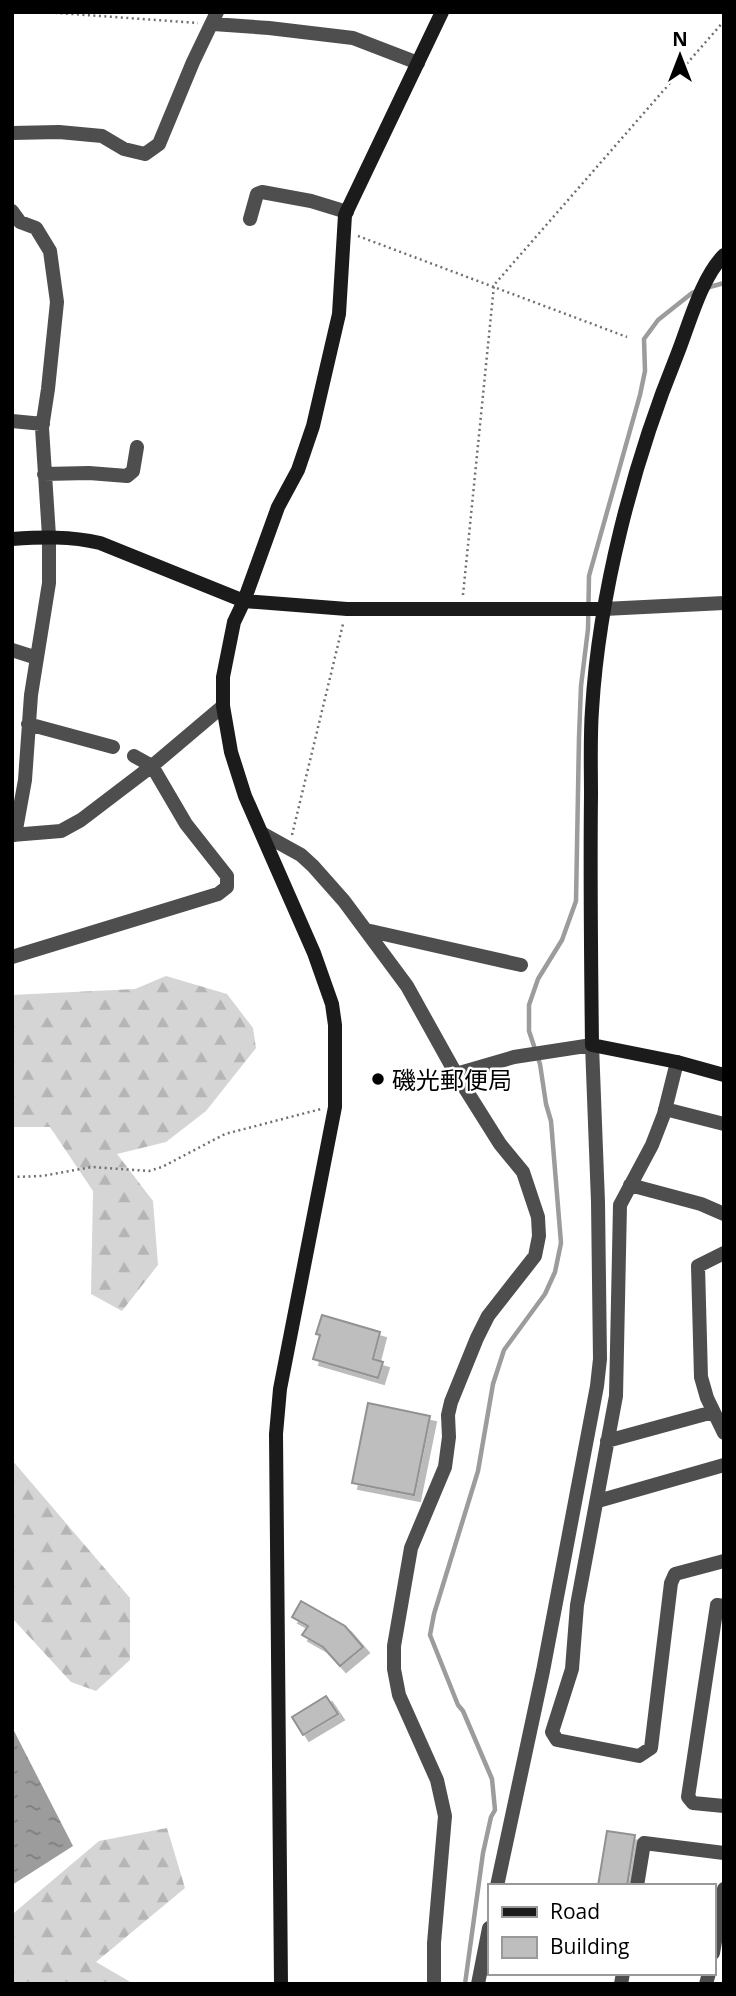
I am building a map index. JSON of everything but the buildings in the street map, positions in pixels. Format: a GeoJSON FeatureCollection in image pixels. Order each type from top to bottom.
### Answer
{"type":"FeatureCollection","features":[{"type":"Feature","properties":{"kind":"street"},"geometry":{"type":"LineString","coordinates":[[281,1984],[276,1434],[280,1389],[335,1107],[337,1048],[332,1004],[314,953],[245,796],[231,752],[223,706],[223,677],[234,622],[278,507],[298,470],[313,426],[339,314],[343,230],[347,212],[442,12]]}},
{"type":"Feature","properties":{"kind":"street"},"geometry":{"type":"LineString","coordinates":[[12,133],[59,132],[102,136],[124,149],[145,154],[159,144],[193,62],[215,18],[269,28],[353,38],[418,63]]}},
{"type":"Feature","properties":{"kind":"street"},"geometry":{"type":"LineString","coordinates":[[250,219],[257,194],[262,192],[311,201],[347,212]]}},
{"type":"Feature","properties":{"kind":"street"},"geometry":{"type":"LineString","coordinates":[[12,211],[20,222],[36,228],[50,251],[57,302],[43,424],[49,583],[28,723],[25,780],[14,835],[61,831],[81,820],[152,766],[223,706]]}},
{"type":"Feature","properties":{"kind":"street"},"geometry":{"type":"LineString","coordinates":[[498,1884],[543,1671],[600,1359],[592,1045],[592,709],[595,609],[619,541],[652,424],[696,306],[710,274],[724,255]]}},
{"type":"Feature","properties":{"kind":"street"},"geometry":{"type":"LineString","coordinates":[[12,421],[43,424]]}},
{"type":"Feature","properties":{"kind":"street"},"geometry":{"type":"LineString","coordinates":[[44,474],[127,476],[133,471],[136,447]]}},
{"type":"Feature","properties":{"kind":"street"},"geometry":{"type":"LineString","coordinates":[[12,539],[49,536],[100,543],[244,601],[347,609],[462,610],[595,609],[724,603]]}},
{"type":"Feature","properties":{"kind":"street"},"geometry":{"type":"LineString","coordinates":[[12,650],[37,659]]}},
{"type":"Feature","properties":{"kind":"street"},"geometry":{"type":"LineString","coordinates":[[28,723],[113,747]]}},
{"type":"Feature","properties":{"kind":"street"},"geometry":{"type":"LineString","coordinates":[[12,957],[218,894],[227,887],[226,876],[186,824],[152,766],[134,756]]}},
{"type":"Feature","properties":{"kind":"street"},"geometry":{"type":"LineString","coordinates":[[262,834],[301,855],[313,866],[344,901],[407,986],[456,1074],[500,1144],[523,1172],[538,1217],[539,1236],[535,1256],[488,1316],[451,1402],[445,1467],[411,1548],[394,1646],[394,1669],[399,1695],[437,1780],[445,1816],[434,1943],[434,1984]]}},
{"type":"Feature","properties":{"kind":"street"},"geometry":{"type":"LineString","coordinates":[[366,930],[521,965]]}},
{"type":"Feature","properties":{"kind":"street"},"geometry":{"type":"LineString","coordinates":[[456,1074],[522,1055],[592,1045],[724,1074]]}},
{"type":"Feature","properties":{"kind":"street"},"geometry":{"type":"LineString","coordinates":[[677,1062],[652,1145],[620,1205],[617,1396],[577,1605],[572,1669],[552,1732],[557,1740],[639,1756],[651,1748],[671,1583],[675,1574],[724,1561]]}},
{"type":"Feature","properties":{"kind":"street"},"geometry":{"type":"LineString","coordinates":[[665,1109],[724,1124]]}},
{"type":"Feature","properties":{"kind":"street"},"geometry":{"type":"LineString","coordinates":[[630,1185],[701,1204],[724,1214]]}},
{"type":"Feature","properties":{"kind":"street"},"geometry":{"type":"LineString","coordinates":[[724,1253],[698,1266],[699,1363],[704,1388],[724,1433]]}},
{"type":"Feature","properties":{"kind":"street"},"geometry":{"type":"LineString","coordinates":[[607,1441],[713,1412]]}},
{"type":"Feature","properties":{"kind":"street"},"geometry":{"type":"LineString","coordinates":[[598,1501],[724,1465]]}},
{"type":"Feature","properties":{"kind":"street"},"geometry":{"type":"LineString","coordinates":[[724,1606],[718,1605],[688,1797],[693,1803],[724,1806]]}},
{"type":"Feature","properties":{"kind":"street"},"geometry":{"type":"LineString","coordinates":[[637,1884],[644,1843],[724,1853]]}},
{"type":"Feature","properties":{"kind":"street"},"geometry":{"type":"LineString","coordinates":[[720,1937],[724,1889]]}},
{"type":"Feature","properties":{"kind":"street"},"geometry":{"type":"LineString","coordinates":[[478,1984],[488,1933]]}},
{"type":"Feature","properties":{"kind":"path"},"geometry":{"type":"LineString","coordinates":[[44,12],[215,18]]}},
{"type":"Feature","properties":{"kind":"path"},"geometry":{"type":"LineString","coordinates":[[462,610],[494,285],[724,21]]}},
{"type":"Feature","properties":{"kind":"path"},"geometry":{"type":"LineString","coordinates":[[343,230],[627,337]]}},
{"type":"Feature","properties":{"kind":"path"},"geometry":{"type":"LineString","coordinates":[[289,849],[347,609]]}},
{"type":"Feature","properties":{"kind":"path"},"geometry":{"type":"LineString","coordinates":[[12,1177],[42,1176],[92,1167],[149,1171],[225,1134],[305,1112],[335,1107]]}},
{"type":"Feature","properties":{"kind":"green space"},"geometry":{"type":"Polygon","coordinates":[[[166,976],[227,994],[253,1028],[256,1048],[206,1111],[166,1142],[117,1154],[153,1201],[158,1265],[122,1311],[91,1294],[93,1191],[50,1127],[12,1127],[12,995],[135,989],[166,976]]]}},
{"type":"Feature","properties":{"kind":"green space"},"geometry":{"type":"Polygon","coordinates":[[[12,1460],[130,1598],[130,1660],[96,1691],[71,1682],[12,1618],[12,1460]]]}},
{"type":"Feature","properties":{"kind":"green space"},"geometry":{"type":"Polygon","coordinates":[[[167,1828],[185,1888],[96,1962],[134,1984],[12,1984],[12,1915],[99,1841],[167,1828]]]}},
{"type":"Feature","properties":{"kind":"water"},"geometry":{"type":"Polygon","coordinates":[[[12,1727],[73,1846],[12,1885],[12,1727]]]}},
{"type":"Feature","properties":{"kind":"waterway"},"geometry":{"type":"LineString","coordinates":[[706,288],[724,283]]}},
{"type":"Feature","properties":{"kind":"waterway"},"geometry":{"type":"LineString","coordinates":[[465,1984],[483,1853],[495,1810],[492,1779],[430,1635],[478,1471],[493,1384],[504,1350],[545,1294],[555,1272],[561,1243],[551,1121],[540,1064],[529,1031],[529,1005],[538,979],[562,940],[576,901],[581,686],[588,629],[589,576],[640,395],[645,371],[644,339],[658,320],[698,291]]}},
{"type":"Feature","properties":{"kind":"place","name":"磯光郵便局"},"geometry":{"type":"Point","coordinates":[378,1079]}}]}
